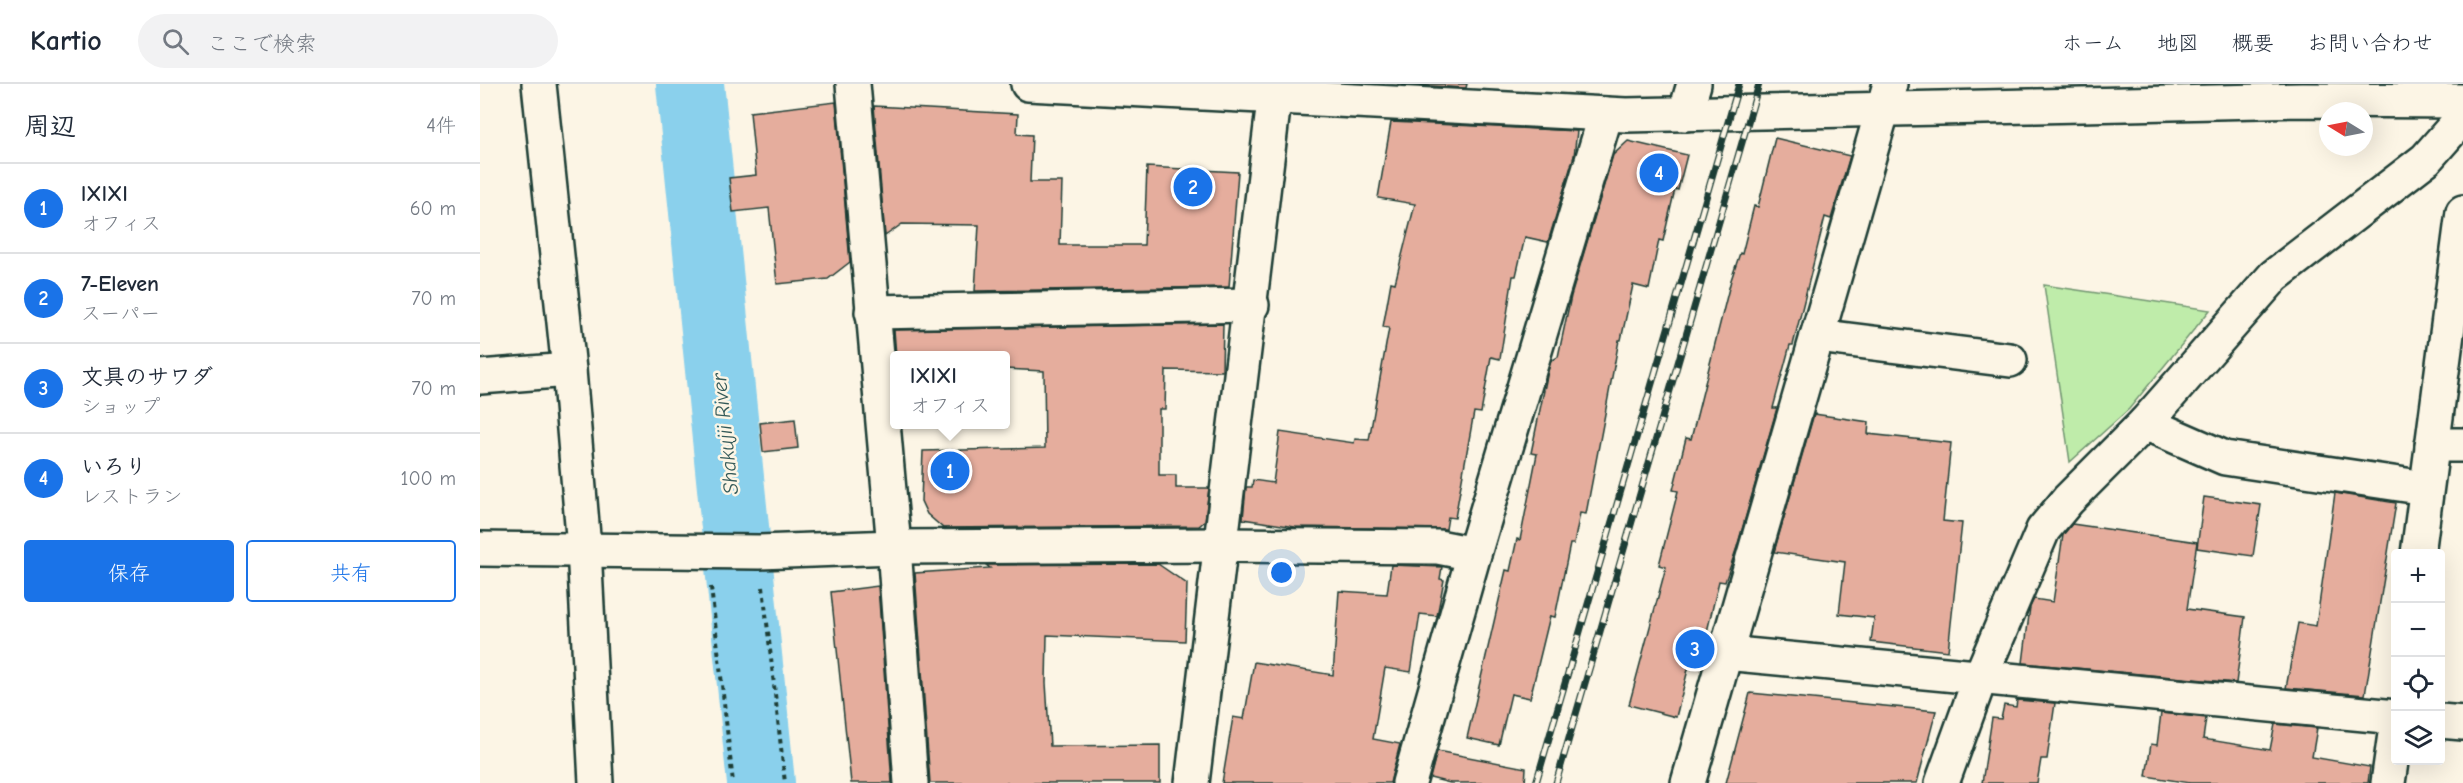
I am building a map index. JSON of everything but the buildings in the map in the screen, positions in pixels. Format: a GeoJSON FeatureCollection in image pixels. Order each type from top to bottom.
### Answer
{"type":"FeatureCollection","features":[{"type":"Feature","properties":{"kind":"street"},"geometry":{"type":"LineString","coordinates":[[538,84],[569,370],[584,548],[596,783]]}},
{"type":"Feature","properties":{"kind":"street"},"geometry":{"type":"LineString","coordinates":[[853,84],[894,547],[911,783]]}},
{"type":"Feature","properties":{"kind":"street"},"geometry":{"type":"LineString","coordinates":[[1028,84],[1276,90],[1606,114],[1690,99],[1886,97],[2463,101]]}},
{"type":"Feature","properties":{"kind":"street"},"geometry":{"type":"LineString","coordinates":[[1192,783],[1252,305],[1276,90]]}},
{"type":"Feature","properties":{"kind":"street"},"geometry":{"type":"LineString","coordinates":[[1688,783],[1886,97]]}},
{"type":"Feature","properties":{"kind":"street"},"geometry":{"type":"LineString","coordinates":[[1409,783],[1474,554],[1606,114]]}},
{"type":"Feature","properties":{"kind":"street"},"geometry":{"type":"LineString","coordinates":[[1942,783],[1980,678],[2043,530],[2068,500],[2145,423],[2274,276],[2426,159],[2463,117]]}},
{"type":"Feature","properties":{"kind":"street"},"geometry":{"type":"LineString","coordinates":[[2419,549],[2426,488],[2448,445],[2463,212]]}},
{"type":"Feature","properties":{"kind":"street"},"geometry":{"type":"LineString","coordinates":[[872,312],[1252,305]]}},
{"type":"Feature","properties":{"kind":"street"},"geometry":{"type":"LineString","coordinates":[[1817,336],[2010,360]]}},
{"type":"Feature","properties":{"kind":"street"},"geometry":{"type":"LineString","coordinates":[[480,377],[569,370]]}},
{"type":"Feature","properties":{"kind":"street"},"geometry":{"type":"LineString","coordinates":[[2145,423],[2225,458],[2426,488]]}},
{"type":"Feature","properties":{"kind":"street"},"geometry":{"type":"LineString","coordinates":[[480,549],[584,548],[759,552],[894,547],[1221,545],[1438,547],[1474,554]]}},
{"type":"Feature","properties":{"kind":"street"},"geometry":{"type":"LineString","coordinates":[[1725,653],[2391,717]]}},
{"type":"Feature","properties":{"kind":"street"},"geometry":{"type":"LineString","coordinates":[[2445,721],[2463,723]]}},
{"type":"Feature","properties":{"kind":"street"},"geometry":{"type":"LineString","coordinates":[[2388,783],[2391,762]]}},
{"type":"Feature","properties":{"kind":"path"},"geometry":{"type":"LineString","coordinates":[[707,550],[733,783]]}},
{"type":"Feature","properties":{"kind":"path"},"geometry":{"type":"LineString","coordinates":[[759,552],[785,783]]}},
{"type":"Feature","properties":{"kind":"green space"},"geometry":{"type":"Polygon","coordinates":[[[2044,285],[2210,310],[2129,409],[2070,462],[2044,285]]]}},
{"type":"Feature","properties":{"kind":"waterway","name":"Shakujii River"},"geometry":{"type":"LineString","coordinates":[[690,84],[761,783]]}},
{"type":"Feature","properties":{"kind":"railway"},"geometry":{"type":"LineString","coordinates":[[1536,783],[1739,84]]}},
{"type":"Feature","properties":{"kind":"railway"},"geometry":{"type":"LineString","coordinates":[[1556,783],[1759,84]]}},
{"type":"Feature","properties":{"kind":"place","name":"いろり"},"geometry":{"type":"Point","coordinates":[1659,173]}},
{"type":"Feature","properties":{"kind":"place","name":"7-Eleven"},"geometry":{"type":"Point","coordinates":[1193,187]}},
{"type":"Feature","properties":{"kind":"place","name":"lXlXl"},"geometry":{"type":"Point","coordinates":[950,471]}},
{"type":"Feature","properties":{"kind":"place","name":"文具のサワダ"},"geometry":{"type":"Point","coordinates":[1695,649]}}]}
